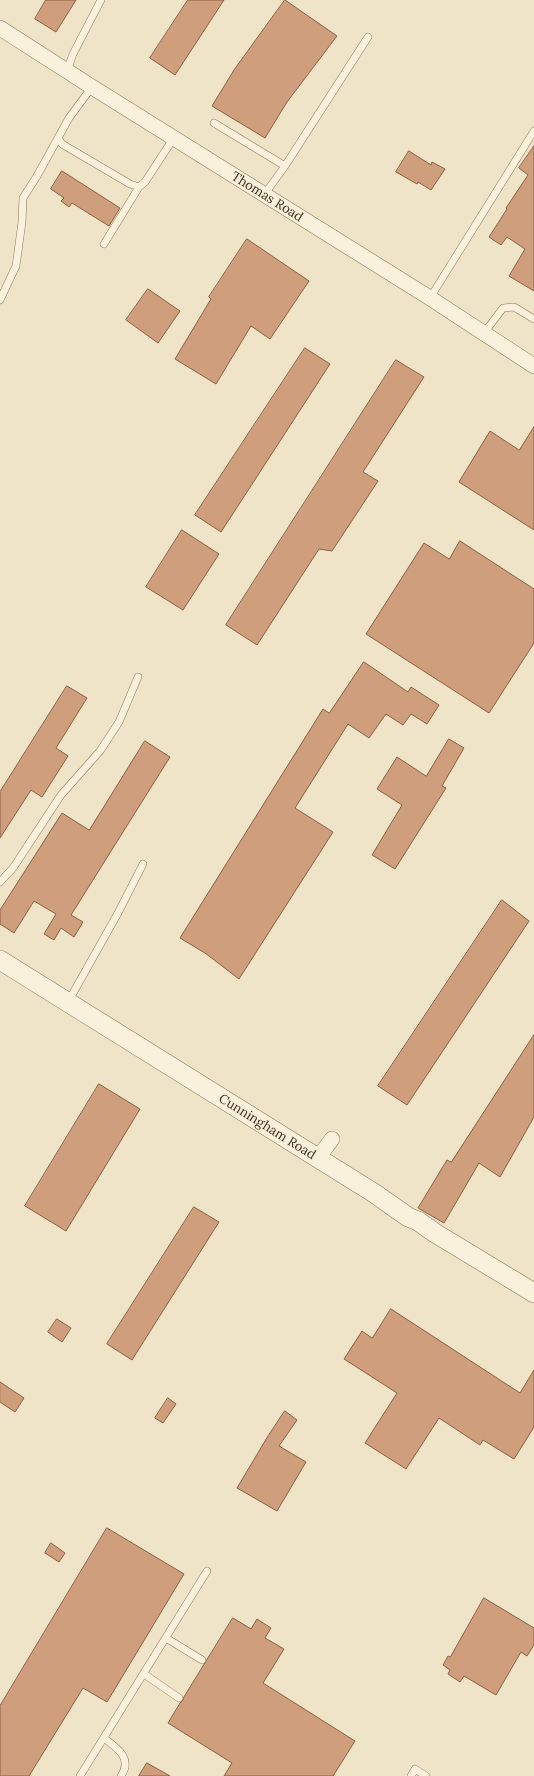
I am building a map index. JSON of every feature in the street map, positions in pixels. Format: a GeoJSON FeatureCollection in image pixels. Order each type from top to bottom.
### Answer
{"type":"FeatureCollection","features":[{"type":"Feature","properties":{"kind":"street","name":"Thomas Road"},"geometry":{"type":"LineString","coordinates":[[0,28],[173,139],[430,298],[534,366]]}},
{"type":"Feature","properties":{"kind":"street","name":"Cunningham Road"},"geometry":{"type":"LineString","coordinates":[[0,960],[318,1158],[408,1217],[418,1220],[435,1233],[534,1293]]}},
{"type":"Feature","properties":{"kind":"street"},"geometry":{"type":"LineString","coordinates":[[318,1158],[332,1139]]}},
{"type":"Feature","properties":{"kind":"lane"},"geometry":{"type":"LineString","coordinates":[[67,72],[74,54],[101,0]]}},
{"type":"Feature","properties":{"kind":"lane"},"geometry":{"type":"LineString","coordinates":[[264,195],[285,166],[368,37]]}},
{"type":"Feature","properties":{"kind":"lane"},"geometry":{"type":"LineString","coordinates":[[0,300],[16,266],[22,222],[23,198],[69,118],[92,87]]}},
{"type":"Feature","properties":{"kind":"lane"},"geometry":{"type":"LineString","coordinates":[[214,123],[285,166]]}},
{"type":"Feature","properties":{"kind":"lane"},"geometry":{"type":"LineString","coordinates":[[430,298],[534,131]]}},
{"type":"Feature","properties":{"kind":"lane"},"geometry":{"type":"LineString","coordinates":[[58,138],[62,144],[130,184],[139,187]]}},
{"type":"Feature","properties":{"kind":"lane"},"geometry":{"type":"LineString","coordinates":[[104,244],[139,187],[146,182],[173,139]]}},
{"type":"Feature","properties":{"kind":"lane"},"geometry":{"type":"LineString","coordinates":[[484,333],[503,308],[514,307],[534,318]]}},
{"type":"Feature","properties":{"kind":"lane"},"geometry":{"type":"LineString","coordinates":[[0,882],[12,868],[61,795],[100,751],[119,722],[138,677]]}},
{"type":"Feature","properties":{"kind":"lane"},"geometry":{"type":"LineString","coordinates":[[68,1002],[118,913],[143,864]]}},
{"type":"Feature","properties":{"kind":"lane"},"geometry":{"type":"LineString","coordinates":[[80,1776],[207,1571]]}},
{"type":"Feature","properties":{"kind":"lane"},"geometry":{"type":"LineString","coordinates":[[166,1638],[202,1660]]}},
{"type":"Feature","properties":{"kind":"lane"},"geometry":{"type":"LineString","coordinates":[[144,1674],[179,1698]]}},
{"type":"Feature","properties":{"kind":"lane"},"geometry":{"type":"LineString","coordinates":[[104,1738],[118,1750],[126,1761],[125,1770],[122,1776]]}},
{"type":"Feature","properties":{"kind":"lane"},"geometry":{"type":"LineString","coordinates":[[411,1776],[415,1769],[426,1776]]}},
{"type":"Feature","properties":{"kind":"building"},"geometry":{"type":"Polygon","coordinates":[[[46,0],[76,0],[56,32],[35,19],[46,0]]]}},
{"type":"Feature","properties":{"kind":"building"},"geometry":{"type":"Polygon","coordinates":[[[188,0],[224,0],[175,75],[150,58],[188,0]]]}},
{"type":"Feature","properties":{"kind":"building"},"geometry":{"type":"Polygon","coordinates":[[[285,0],[337,36],[287,102],[265,138],[212,106],[234,70],[285,0]]]}},
{"type":"Feature","properties":{"kind":"building"},"geometry":{"type":"Polygon","coordinates":[[[534,146],[534,291],[509,276],[525,249],[507,237],[501,245],[489,237],[528,175],[519,168],[534,146]]]}},
{"type":"Feature","properties":{"kind":"building"},"geometry":{"type":"Polygon","coordinates":[[[409,151],[431,165],[432,162],[445,169],[431,190],[396,172],[409,151]]]}},
{"type":"Feature","properties":{"kind":"building"},"geometry":{"type":"Polygon","coordinates":[[[62,171],[120,208],[109,226],[72,203],[69,207],[61,201],[64,198],[51,189],[62,171]]]}},
{"type":"Feature","properties":{"kind":"building"},"geometry":{"type":"Polygon","coordinates":[[[247,239],[309,281],[270,339],[251,326],[216,384],[175,359],[211,299],[209,297],[247,239]]]}},
{"type":"Feature","properties":{"kind":"building"},"geometry":{"type":"Polygon","coordinates":[[[148,289],[180,311],[158,343],[126,320],[148,289]]]}},
{"type":"Feature","properties":{"kind":"building"},"geometry":{"type":"Polygon","coordinates":[[[305,348],[330,364],[221,532],[195,515],[305,348]]]}},
{"type":"Feature","properties":{"kind":"building"},"geometry":{"type":"Polygon","coordinates":[[[396,360],[424,377],[363,472],[378,481],[332,551],[319,549],[257,645],[226,625],[396,360]]]}},
{"type":"Feature","properties":{"kind":"building"},"geometry":{"type":"Polygon","coordinates":[[[534,427],[534,530],[459,482],[490,431],[519,450],[534,427]]]}},
{"type":"Feature","properties":{"kind":"building"},"geometry":{"type":"Polygon","coordinates":[[[182,530],[219,554],[183,610],[146,587],[182,530]]]}},
{"type":"Feature","properties":{"kind":"building"},"geometry":{"type":"Polygon","coordinates":[[[460,541],[534,589],[534,643],[489,713],[366,634],[424,543],[449,559],[460,541]]]}},
{"type":"Feature","properties":{"kind":"building"},"geometry":{"type":"Polygon","coordinates":[[[364,662],[408,692],[411,687],[439,705],[427,724],[411,714],[403,725],[386,714],[369,738],[348,724],[295,808],[333,832],[239,979],[205,953],[180,938],[323,709],[329,713],[364,662]]]}},
{"type":"Feature","properties":{"kind":"building"},"geometry":{"type":"Polygon","coordinates":[[[67,686],[87,698],[56,748],[68,756],[42,797],[31,790],[0,838],[0,792],[67,686]]]}},
{"type":"Feature","properties":{"kind":"building"},"geometry":{"type":"Polygon","coordinates":[[[449,739],[464,748],[442,786],[446,788],[395,869],[372,855],[402,805],[377,789],[397,757],[426,776],[449,739]]]}},
{"type":"Feature","properties":{"kind":"building"},"geometry":{"type":"Polygon","coordinates":[[[145,741],[170,757],[71,915],[83,922],[74,937],[61,928],[54,940],[44,934],[56,914],[34,901],[14,933],[0,924],[0,910],[62,813],[89,830],[145,741]]]}},
{"type":"Feature","properties":{"kind":"building"},"geometry":{"type":"Polygon","coordinates":[[[502,900],[529,921],[407,1105],[378,1086],[502,900]]]}},
{"type":"Feature","properties":{"kind":"building"},"geometry":{"type":"Polygon","coordinates":[[[534,1035],[534,1117],[500,1177],[479,1163],[444,1223],[418,1208],[447,1160],[451,1162],[534,1035]]]}},
{"type":"Feature","properties":{"kind":"building"},"geometry":{"type":"Polygon","coordinates":[[[99,1084],[140,1109],[66,1231],[25,1206],[99,1084]]]}},
{"type":"Feature","properties":{"kind":"building"},"geometry":{"type":"Polygon","coordinates":[[[194,1207],[219,1222],[132,1360],[107,1344],[194,1207]]]}},
{"type":"Feature","properties":{"kind":"building"},"geometry":{"type":"Polygon","coordinates":[[[391,1309],[520,1393],[534,1370],[534,1427],[514,1459],[483,1440],[480,1445],[439,1418],[406,1469],[365,1443],[397,1393],[344,1359],[362,1331],[372,1338],[391,1309]]]}},
{"type":"Feature","properties":{"kind":"building"},"geometry":{"type":"Polygon","coordinates":[[[57,1319],[71,1328],[62,1342],[48,1332],[57,1319]]]}},
{"type":"Feature","properties":{"kind":"building"},"geometry":{"type":"Polygon","coordinates":[[[0,1382],[24,1398],[15,1412],[0,1402],[0,1382]]]}},
{"type":"Feature","properties":{"kind":"building"},"geometry":{"type":"Polygon","coordinates":[[[168,1398],[176,1404],[163,1423],[155,1418],[168,1398]]]}},
{"type":"Feature","properties":{"kind":"building"},"geometry":{"type":"Polygon","coordinates":[[[285,1411],[297,1420],[279,1446],[306,1462],[277,1511],[237,1488],[268,1436],[285,1411]]]}},
{"type":"Feature","properties":{"kind":"building"},"geometry":{"type":"Polygon","coordinates":[[[107,1528],[184,1574],[107,1702],[83,1688],[29,1776],[0,1776],[0,1706],[107,1528]]]}},
{"type":"Feature","properties":{"kind":"building"},"geometry":{"type":"Polygon","coordinates":[[[51,1543],[65,1553],[59,1562],[45,1553],[51,1543]]]}},
{"type":"Feature","properties":{"kind":"building"},"geometry":{"type":"Polygon","coordinates":[[[484,1598],[534,1628],[534,1645],[527,1656],[521,1652],[496,1695],[464,1676],[460,1682],[448,1674],[450,1670],[443,1665],[448,1656],[450,1657],[484,1598]]]}},
{"type":"Feature","properties":{"kind":"building"},"geometry":{"type":"Polygon","coordinates":[[[233,1618],[251,1629],[257,1619],[271,1628],[265,1638],[284,1649],[263,1683],[355,1741],[333,1776],[224,1776],[232,1763],[168,1723],[233,1618]]]}},
{"type":"Feature","properties":{"kind":"building"},"geometry":{"type":"Polygon","coordinates":[[[147,1763],[170,1776],[139,1776],[147,1763]]]}}]}
